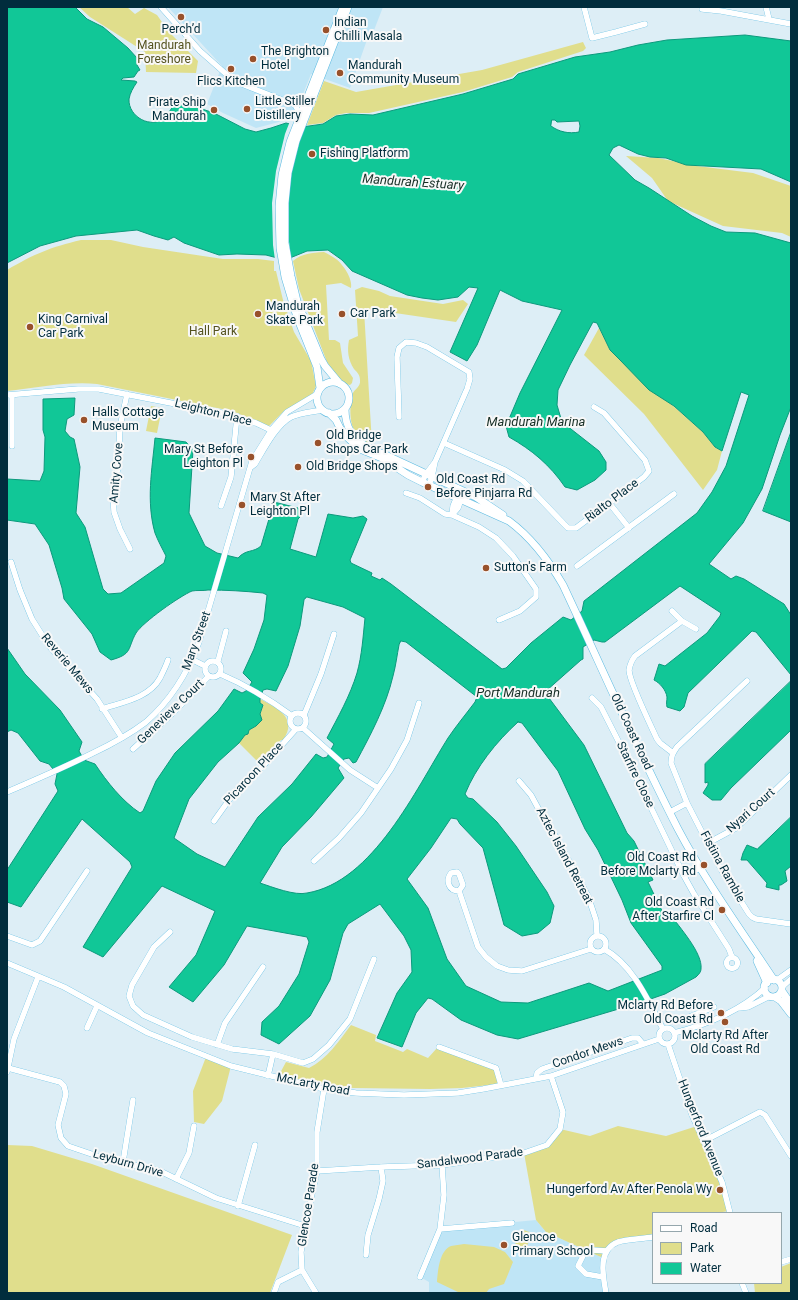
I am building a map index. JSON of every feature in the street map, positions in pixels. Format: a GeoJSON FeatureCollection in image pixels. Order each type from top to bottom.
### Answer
{"type":"FeatureCollection","features":[{"type":"Feature","properties":{"kind":"main road"},"geometry":{"type":"LineString","coordinates":[[286,268],[297,301],[321,359],[325,366],[348,393],[349,400],[345,409],[336,414],[322,410],[318,404],[317,367],[293,306],[286,268],[279,222],[280,192],[286,154],[343,7]]}},
{"type":"Feature","properties":{"kind":"main road"},"geometry":{"type":"LineString","coordinates":[[300,119],[348,7]]}},
{"type":"Feature","properties":{"kind":"main road"},"geometry":{"type":"LineString","coordinates":[[318,391],[322,385],[329,383],[340,384]]}},
{"type":"Feature","properties":{"kind":"main road","name":"Old Coast Road"},"geometry":{"type":"LineString","coordinates":[[345,409],[345,416],[351,434],[364,446],[484,501],[501,513],[541,551],[564,585],[670,812],[700,868],[751,947],[776,980],[791,1004]]}},
{"type":"Feature","properties":{"kind":"main road","name":"Old Coast Road"},"geometry":{"type":"LineString","coordinates":[[329,413],[336,420],[348,438],[360,449],[382,458],[408,475],[509,521]]}},
{"type":"Feature","properties":{"kind":"main road","name":"Old Coast Road"},"geometry":{"type":"LineString","coordinates":[[751,947],[766,985],[766,993],[781,1001],[791,1014]]}},
{"type":"Feature","properties":{"kind":"main road"},"geometry":{"type":"LineString","coordinates":[[766,985],[776,980]]}},
{"type":"Feature","properties":{"kind":"main road"},"geometry":{"type":"LineString","coordinates":[[773,996],[782,989]]}},
{"type":"Feature","properties":{"kind":"street"},"geometry":{"type":"LineString","coordinates":[[161,7],[200,51],[234,81],[295,105],[300,119]]}},
{"type":"Feature","properties":{"kind":"street"},"geometry":{"type":"LineString","coordinates":[[584,7],[592,38],[645,24]]}},
{"type":"Feature","properties":{"kind":"street"},"geometry":{"type":"LineString","coordinates":[[766,7],[769,19]]}},
{"type":"Feature","properties":{"kind":"street"},"geometry":{"type":"LineString","coordinates":[[702,9],[721,9],[791,24]]}},
{"type":"Feature","properties":{"kind":"street"},"geometry":{"type":"LineString","coordinates":[[400,417],[398,400],[398,352],[399,348],[406,342],[416,343],[428,347],[469,372],[470,379],[467,389],[425,483]]}},
{"type":"Feature","properties":{"kind":"street","name":"Leighton Place"},"geometry":{"type":"LineString","coordinates":[[9,395],[78,389],[99,389],[237,416],[256,423],[273,432]]}},
{"type":"Feature","properties":{"kind":"street","name":"Mary Street"},"geometry":{"type":"LineString","coordinates":[[7,792],[50,774],[122,738],[145,722],[165,702],[179,684],[193,660],[214,593],[239,501],[251,467],[255,464],[273,432],[287,412],[318,391]]}},
{"type":"Feature","properties":{"kind":"street","name":"Amity Cove"},"geometry":{"type":"LineString","coordinates":[[127,394],[120,427],[118,467],[113,494],[114,512],[120,529],[130,548]]}},
{"type":"Feature","properties":{"kind":"street"},"geometry":{"type":"LineString","coordinates":[[9,395],[12,446]]}},
{"type":"Feature","properties":{"kind":"street","name":"Rialto Place"},"geometry":{"type":"LineString","coordinates":[[444,443],[505,470],[523,482],[568,528],[576,528],[610,504],[644,477],[649,471],[649,467],[645,460],[604,413],[594,407]]}},
{"type":"Feature","properties":{"kind":"street","name":"Mary Street"},"geometry":{"type":"LineString","coordinates":[[273,432],[291,417],[322,410]]}},
{"type":"Feature","properties":{"kind":"street"},"geometry":{"type":"LineString","coordinates":[[221,506],[231,477],[237,416]]}},
{"type":"Feature","properties":{"kind":"street"},"geometry":{"type":"LineString","coordinates":[[452,515],[458,508],[462,490]]}},
{"type":"Feature","properties":{"kind":"street"},"geometry":{"type":"LineString","coordinates":[[406,494],[420,498],[440,511],[479,527],[496,538],[512,556],[536,589],[536,598],[520,611],[499,620]]}},
{"type":"Feature","properties":{"kind":"street"},"geometry":{"type":"LineString","coordinates":[[577,566],[674,494]]}},
{"type":"Feature","properties":{"kind":"street"},"geometry":{"type":"LineString","coordinates":[[610,504],[629,528]]}},
{"type":"Feature","properties":{"kind":"street","name":"Reverie Mews"},"geometry":{"type":"LineString","coordinates":[[11,562],[20,590],[32,619],[49,646],[97,699],[122,738]]}},
{"type":"Feature","properties":{"kind":"street"},"geometry":{"type":"LineString","coordinates":[[672,611],[682,621],[696,629]]}},
{"type":"Feature","properties":{"kind":"street"},"geometry":{"type":"LineString","coordinates":[[682,621],[635,656],[629,668],[632,680],[660,744],[673,753],[677,747],[747,681]]}},
{"type":"Feature","properties":{"kind":"street"},"geometry":{"type":"LineString","coordinates":[[218,661],[211,660],[206,666],[205,671],[209,676],[214,677],[220,674],[222,669],[218,661],[226,631]]}},
{"type":"Feature","properties":{"kind":"street"},"geometry":{"type":"LineString","coordinates":[[303,728],[306,721],[304,715],[321,674],[334,634]]}},
{"type":"Feature","properties":{"kind":"street"},"geometry":{"type":"LineString","coordinates":[[102,709],[136,698],[151,689],[160,679],[168,660]]}},
{"type":"Feature","properties":{"kind":"street"},"geometry":{"type":"LineString","coordinates":[[193,660],[206,666]]}},
{"type":"Feature","properties":{"kind":"street"},"geometry":{"type":"LineString","coordinates":[[220,674],[238,681],[271,700],[292,716]]}},
{"type":"Feature","properties":{"kind":"street","name":"Genevieve Court"},"geometry":{"type":"LineString","coordinates":[[133,749],[172,714],[209,676]]}},
{"type":"Feature","properties":{"kind":"street","name":"Starfire Close"},"geometry":{"type":"LineString","coordinates":[[592,698],[601,707],[684,876],[729,949],[732,957]]}},
{"type":"Feature","properties":{"kind":"street"},"geometry":{"type":"LineString","coordinates":[[314,860],[339,838],[357,818],[378,788],[407,740],[419,703]]}},
{"type":"Feature","properties":{"kind":"street"},"geometry":{"type":"LineString","coordinates":[[304,715],[298,713],[292,716],[290,722],[293,727],[296,729],[303,728],[350,770],[378,788]]}},
{"type":"Feature","properties":{"kind":"street","name":"Picaroon Place"},"geometry":{"type":"LineString","coordinates":[[214,821],[234,793],[263,766],[296,729]]}},
{"type":"Feature","properties":{"kind":"street","name":"Fistina Ramble"},"geometry":{"type":"LineString","coordinates":[[673,753],[671,763],[688,803],[723,873],[752,917],[791,924]]}},
{"type":"Feature","properties":{"kind":"street","name":"Nyari Court"},"geometry":{"type":"LineString","coordinates":[[708,844],[736,828],[791,775]]}},
{"type":"Feature","properties":{"kind":"street","name":"Aztec Island Retreat"},"geometry":{"type":"LineString","coordinates":[[519,781],[531,795],[544,819],[556,836],[588,896],[596,920],[597,935]]}},
{"type":"Feature","properties":{"kind":"street"},"geometry":{"type":"LineString","coordinates":[[670,812],[688,803]]}},
{"type":"Feature","properties":{"kind":"street"},"geometry":{"type":"LineString","coordinates":[[684,876],[700,868]]}},
{"type":"Feature","properties":{"kind":"street"},"geometry":{"type":"LineString","coordinates":[[7,936],[32,945],[40,940],[87,871]]}},
{"type":"Feature","properties":{"kind":"street"},"geometry":{"type":"LineString","coordinates":[[459,891],[478,947],[486,958],[498,966],[508,970],[522,971],[591,949],[599,952],[604,949],[606,945],[606,941],[602,936],[597,935],[590,940],[591,949]]}},
{"type":"Feature","properties":{"kind":"street"},"geometry":{"type":"LineString","coordinates":[[170,932],[154,947],[132,985],[129,996],[133,1006],[143,1014],[192,1037],[232,1049],[273,1054],[303,1062],[313,1059],[329,1045],[350,1020],[374,959]]}},
{"type":"Feature","properties":{"kind":"street"},"geometry":{"type":"LineString","coordinates":[[604,949],[613,954],[623,963],[636,980],[663,1028]]}},
{"type":"Feature","properties":{"kind":"street","name":"McLarty Road"},"geometry":{"type":"LineString","coordinates":[[7,963],[64,987],[148,1034],[231,1066],[324,1089],[356,1093],[404,1095],[458,1093],[551,1076],[659,1039]]}},
{"type":"Feature","properties":{"kind":"street"},"geometry":{"type":"LineString","coordinates":[[217,1045],[226,1023],[263,966]]}},
{"type":"Feature","properties":{"kind":"street"},"geometry":{"type":"LineString","coordinates":[[776,980],[791,970]]}},
{"type":"Feature","properties":{"kind":"street"},"geometry":{"type":"LineString","coordinates":[[8,1070],[14,1039],[38,977]]}},
{"type":"Feature","properties":{"kind":"street"},"geometry":{"type":"LineString","coordinates":[[782,989],[791,979]]}},
{"type":"Feature","properties":{"kind":"street"},"geometry":{"type":"LineString","coordinates":[[737,1009],[766,985]]}},
{"type":"Feature","properties":{"kind":"street"},"geometry":{"type":"LineString","coordinates":[[674,1033],[701,1024],[737,1009],[748,1007],[773,996]]}},
{"type":"Feature","properties":{"kind":"street"},"geometry":{"type":"LineString","coordinates":[[87,1028],[97,1006]]}},
{"type":"Feature","properties":{"kind":"street"},"geometry":{"type":"LineString","coordinates":[[684,1018],[714,1007]]}},
{"type":"Feature","properties":{"kind":"street"},"geometry":{"type":"LineString","coordinates":[[697,1013],[701,1024]]}},
{"type":"Feature","properties":{"kind":"street"},"geometry":{"type":"LineString","coordinates":[[663,1028],[671,1029],[674,1033]]}},
{"type":"Feature","properties":{"kind":"street"},"geometry":{"type":"LineString","coordinates":[[663,1028],[660,1032],[659,1039],[663,1043],[668,1044],[673,1040],[674,1033]]}},
{"type":"Feature","properties":{"kind":"street","name":"Condor Mews"},"geometry":{"type":"LineString","coordinates":[[536,1079],[537,1074],[542,1069],[632,1038],[638,1038],[643,1044]]}},
{"type":"Feature","properties":{"kind":"street","name":"Hungerford Avenue"},"geometry":{"type":"LineString","coordinates":[[668,1044],[687,1102],[722,1182],[730,1212]]}},
{"type":"Feature","properties":{"kind":"street"},"geometry":{"type":"LineString","coordinates":[[440,1047],[496,1068],[501,1085]]}},
{"type":"Feature","properties":{"kind":"street"},"geometry":{"type":"LineString","coordinates":[[268,1076],[273,1054]]}},
{"type":"Feature","properties":{"kind":"street","name":"Leyburn Drive"},"geometry":{"type":"LineString","coordinates":[[8,1070],[60,1082],[64,1086],[66,1094],[58,1125],[61,1138],[68,1146],[106,1159],[160,1171],[216,1198],[305,1226]]}},
{"type":"Feature","properties":{"kind":"street","name":"Sandalwood Parade"},"geometry":{"type":"LineString","coordinates":[[317,1171],[442,1165],[524,1153],[547,1145],[560,1129],[562,1112],[551,1076]]}},
{"type":"Feature","properties":{"kind":"street","name":"Glencoe Parade"},"geometry":{"type":"LineString","coordinates":[[316,1293],[302,1270],[301,1252],[317,1171],[317,1132],[324,1089]]}},
{"type":"Feature","properties":{"kind":"street"},"geometry":{"type":"LineString","coordinates":[[123,1162],[133,1100]]}},
{"type":"Feature","properties":{"kind":"street"},"geometry":{"type":"LineString","coordinates":[[704,1141],[760,1112],[765,1115],[791,1156]]}},
{"type":"Feature","properties":{"kind":"street"},"geometry":{"type":"LineString","coordinates":[[176,1179],[189,1153],[194,1126]]}},
{"type":"Feature","properties":{"kind":"street"},"geometry":{"type":"LineString","coordinates":[[238,1206],[255,1144]]}},
{"type":"Feature","properties":{"kind":"street"},"geometry":{"type":"LineString","coordinates":[[420,1277],[440,1229],[444,1195],[442,1165]]}},
{"type":"Feature","properties":{"kind":"street"},"geometry":{"type":"LineString","coordinates":[[366,1255],[368,1235],[383,1181],[381,1167]]}},
{"type":"Feature","properties":{"kind":"street"},"geometry":{"type":"LineString","coordinates":[[440,1229],[512,1223]]}},
{"type":"Feature","properties":{"kind":"street"},"geometry":{"type":"LineString","coordinates":[[606,1293],[603,1277],[603,1258],[608,1248],[618,1242],[652,1238]]}},
{"type":"Feature","properties":{"kind":"street"},"geometry":{"type":"LineString","coordinates":[[603,1277],[586,1274],[578,1266],[584,1254],[593,1250],[607,1251]]}},
{"type":"Feature","properties":{"kind":"street"},"geometry":{"type":"LineString","coordinates":[[274,1293],[278,1282],[302,1270]]}},
{"type":"Feature","properties":{"kind":"shaded area"},"geometry":{"type":"Polygon","coordinates":[[[168,7],[383,7],[371,38],[368,37],[350,88],[311,74],[295,114],[290,112],[279,122],[256,128],[207,104],[222,66],[168,7]]]}},
{"type":"Feature","properties":{"kind":"shaded area","name":"Glencoe Primary School"},"geometry":{"type":"Polygon","coordinates":[[[536,1220],[546,1232],[603,1258],[606,1293],[429,1293],[429,1282],[420,1277],[440,1229],[536,1220]]]}},
{"type":"Feature","properties":{"kind":"green space","name":"Mandurah Foreshore"},"geometry":{"type":"Polygon","coordinates":[[[79,7],[127,7],[135,14],[144,8],[157,15],[169,32],[198,61],[196,73],[146,72],[145,52],[90,17],[79,7]]]}},
{"type":"Feature","properties":{"kind":"green space"},"geometry":{"type":"Polygon","coordinates":[[[583,42],[586,48],[583,51],[518,72],[512,77],[463,92],[369,113],[346,113],[336,115],[323,123],[307,125],[324,81],[356,92],[482,70],[583,42]]]}},
{"type":"Feature","properties":{"kind":"green space"},"geometry":{"type":"Polygon","coordinates":[[[626,156],[658,158],[697,166],[753,173],[791,186],[791,237],[782,233],[723,226],[668,201],[652,178],[626,156]]]}},
{"type":"Feature","properties":{"kind":"green space","name":"Hall Park"},"geometry":{"type":"Polygon","coordinates":[[[81,240],[111,240],[143,247],[223,259],[258,259],[274,261],[274,271],[276,271],[283,300],[294,332],[311,361],[316,386],[312,395],[284,411],[269,426],[232,411],[97,384],[64,384],[7,391],[7,270],[43,252],[61,245],[81,240]]]}},
{"type":"Feature","properties":{"kind":"green space"},"geometry":{"type":"Polygon","coordinates":[[[324,252],[339,261],[347,272],[351,284],[351,288],[341,283],[326,285],[329,340],[335,340],[340,343],[343,363],[353,378],[350,385],[346,384],[336,375],[327,362],[299,289],[293,261],[304,255],[324,252]]]}},
{"type":"Feature","properties":{"kind":"green space"},"geometry":{"type":"Polygon","coordinates":[[[362,287],[379,291],[390,296],[443,304],[463,300],[468,304],[456,322],[368,309],[364,310],[372,444],[363,441],[358,437],[353,427],[350,414],[352,395],[360,380],[359,375],[349,359],[348,344],[349,340],[358,336],[355,290],[362,287]]]}},
{"type":"Feature","properties":{"kind":"green space"},"geometry":{"type":"Polygon","coordinates":[[[599,328],[610,350],[703,432],[716,448],[722,451],[717,470],[703,490],[644,414],[584,355],[599,328]]]}},
{"type":"Feature","properties":{"kind":"green space"},"geometry":{"type":"Polygon","coordinates":[[[151,406],[162,408],[157,433],[146,431],[151,406]]]}},
{"type":"Feature","properties":{"kind":"green space"},"geometry":{"type":"Polygon","coordinates":[[[260,699],[284,714],[288,725],[287,732],[283,740],[281,740],[259,763],[239,743],[244,735],[248,734],[249,730],[256,726],[261,719],[260,714],[263,705],[260,703],[260,699]]]}},
{"type":"Feature","properties":{"kind":"green space"},"geometry":{"type":"Polygon","coordinates":[[[351,1025],[376,1035],[375,1041],[403,1052],[407,1049],[428,1058],[437,1048],[494,1069],[498,1084],[462,1088],[430,1089],[353,1088],[310,1082],[279,1075],[286,1062],[309,1068],[321,1060],[351,1025]]]}},
{"type":"Feature","properties":{"kind":"green space"},"geometry":{"type":"Polygon","coordinates":[[[206,1057],[231,1066],[222,1101],[204,1124],[194,1122],[193,1091],[206,1057]]]}},
{"type":"Feature","properties":{"kind":"green space"},"geometry":{"type":"Polygon","coordinates":[[[618,1126],[666,1136],[697,1126],[715,1163],[729,1211],[652,1212],[652,1237],[618,1242],[603,1258],[546,1232],[536,1220],[524,1153],[547,1145],[560,1129],[590,1136],[618,1126]]]}},
{"type":"Feature","properties":{"kind":"green space"},"geometry":{"type":"Polygon","coordinates":[[[7,1145],[32,1146],[92,1164],[292,1235],[270,1293],[7,1293],[7,1145]]]}},
{"type":"Feature","properties":{"kind":"green space"},"geometry":{"type":"Polygon","coordinates":[[[521,1229],[532,1233],[524,1254],[513,1250],[521,1229]]]}},
{"type":"Feature","properties":{"kind":"green space"},"geometry":{"type":"Polygon","coordinates":[[[464,1244],[494,1247],[505,1252],[513,1262],[504,1284],[489,1289],[486,1293],[460,1293],[437,1282],[440,1262],[444,1252],[451,1246],[464,1244]]]}},
{"type":"Feature","properties":{"kind":"green space"},"geometry":{"type":"Polygon","coordinates":[[[791,1263],[791,1293],[755,1293],[754,1284],[782,1284],[782,1267],[791,1263]]]}},
{"type":"Feature","properties":{"kind":"water"},"geometry":{"type":"Polygon","coordinates":[[[7,7],[75,7],[87,19],[103,27],[128,48],[137,58],[137,65],[140,70],[134,77],[123,78],[121,80],[137,82],[129,99],[132,111],[142,120],[148,122],[160,121],[168,114],[178,101],[214,113],[245,129],[256,132],[286,123],[302,127],[323,124],[336,116],[350,114],[373,115],[463,94],[513,79],[518,74],[575,57],[610,52],[667,40],[745,35],[791,41],[791,182],[761,169],[686,165],[666,158],[650,157],[638,154],[619,145],[613,148],[609,155],[635,180],[692,216],[711,226],[726,232],[755,233],[791,243],[791,407],[762,489],[743,523],[709,564],[731,579],[736,576],[744,579],[784,604],[791,615],[791,675],[756,632],[752,631],[688,693],[684,707],[680,711],[667,707],[667,697],[664,689],[654,680],[659,664],[665,666],[707,633],[721,613],[680,586],[605,642],[594,640],[583,647],[583,659],[546,691],[546,694],[584,745],[627,833],[634,841],[653,880],[648,882],[665,917],[670,914],[698,955],[701,963],[701,971],[696,977],[665,994],[518,1039],[497,1035],[461,1020],[432,999],[428,998],[416,1013],[402,1047],[377,1038],[397,993],[412,972],[411,950],[404,936],[380,904],[348,924],[343,933],[330,980],[310,1016],[279,1044],[261,1035],[262,1022],[279,1006],[299,974],[309,942],[307,937],[247,926],[224,965],[193,1002],[169,987],[196,955],[215,911],[162,886],[103,957],[83,947],[132,867],[130,862],[82,819],[21,907],[7,902],[7,870],[58,791],[55,784],[57,774],[49,764],[40,761],[18,733],[11,730],[7,732],[7,648],[25,674],[60,710],[82,742],[79,751],[84,760],[95,764],[115,791],[140,813],[143,811],[156,781],[175,753],[218,711],[234,689],[242,693],[246,691],[252,682],[243,673],[254,649],[264,620],[267,595],[263,593],[235,591],[192,591],[146,622],[136,633],[128,650],[123,656],[111,660],[100,652],[92,634],[64,599],[49,545],[35,524],[7,520],[7,479],[40,481],[44,471],[45,437],[43,430],[43,399],[75,398],[74,415],[67,419],[65,431],[74,439],[80,467],[76,513],[85,527],[103,589],[108,594],[121,593],[164,563],[166,556],[155,533],[152,521],[150,497],[155,438],[186,442],[193,450],[189,513],[205,546],[217,553],[238,558],[244,553],[255,550],[261,546],[274,502],[298,508],[303,514],[298,519],[290,549],[316,557],[328,514],[353,518],[363,516],[367,519],[350,560],[351,563],[372,573],[371,576],[380,580],[382,578],[391,584],[502,669],[506,668],[531,643],[563,617],[571,620],[582,611],[584,601],[697,513],[712,492],[726,466],[749,395],[741,392],[722,451],[715,447],[703,432],[674,406],[649,390],[610,350],[597,323],[593,322],[558,390],[557,405],[562,422],[599,451],[606,462],[606,470],[595,480],[577,490],[565,487],[540,459],[509,437],[506,426],[520,393],[562,310],[522,301],[500,290],[477,345],[467,361],[450,352],[478,288],[469,287],[458,297],[438,300],[407,295],[352,271],[342,260],[328,250],[307,251],[285,260],[266,255],[219,255],[184,243],[174,237],[168,240],[137,230],[76,236],[40,246],[7,263],[7,7]],[[552,120],[551,126],[564,132],[572,133],[579,132],[580,126],[579,121],[557,122],[552,120]],[[307,597],[304,600],[300,626],[288,666],[276,691],[267,689],[263,690],[260,699],[260,703],[263,705],[260,714],[262,720],[249,730],[248,734],[245,735],[239,743],[218,762],[189,799],[174,838],[197,854],[225,867],[258,817],[292,784],[316,754],[323,758],[327,757],[334,744],[327,738],[347,698],[357,673],[365,618],[343,607],[307,597]],[[401,641],[394,672],[382,709],[356,762],[353,763],[349,758],[344,759],[338,768],[344,778],[311,817],[282,847],[260,883],[277,889],[302,894],[331,885],[352,871],[372,853],[407,807],[448,738],[475,702],[477,697],[406,642],[401,641]],[[518,722],[487,755],[465,794],[468,798],[473,799],[497,822],[516,846],[547,892],[554,906],[550,923],[538,933],[522,936],[504,925],[483,848],[457,819],[451,818],[431,848],[407,879],[428,908],[447,959],[466,986],[501,1002],[528,1003],[589,983],[608,991],[662,970],[662,966],[631,923],[622,900],[598,850],[585,829],[558,771],[522,723],[518,722]]]}},
{"type":"Feature","properties":{"kind":"water"},"geometry":{"type":"Polygon","coordinates":[[[791,432],[791,522],[763,511],[791,432]]]}},
{"type":"Feature","properties":{"kind":"water"},"geometry":{"type":"Polygon","coordinates":[[[791,681],[791,730],[731,788],[721,800],[712,800],[703,793],[708,785],[708,782],[705,783],[705,764],[791,681]]]}},
{"type":"Feature","properties":{"kind":"water"},"geometry":{"type":"Polygon","coordinates":[[[791,817],[791,866],[785,871],[787,881],[779,885],[779,890],[766,887],[767,883],[747,860],[741,860],[743,853],[747,845],[757,849],[791,817]]]}},
{"type":"Feature","properties":{"kind":"pier"},"geometry":{"type":"Polygon","coordinates":[[[290,121],[302,125],[301,136],[292,170],[289,194],[288,232],[291,260],[282,262],[275,260],[273,245],[272,203],[276,171],[285,134],[290,121]]]}},
{"type":"Feature","properties":{"kind":"place","name":"Perch’d"},"geometry":{"type":"Point","coordinates":[181,17]}},
{"type":"Feature","properties":{"kind":"place","name":"Indian Chilli Masala"},"geometry":{"type":"Point","coordinates":[326,30]}},
{"type":"Feature","properties":{"kind":"place","name":"The Brighton Hotel"},"geometry":{"type":"Point","coordinates":[253,59]}},
{"type":"Feature","properties":{"kind":"place","name":"Flics Kitchen"},"geometry":{"type":"Point","coordinates":[231,69]}},
{"type":"Feature","properties":{"kind":"place","name":"Mandurah Community Museum"},"geometry":{"type":"Point","coordinates":[340,73]}},
{"type":"Feature","properties":{"kind":"place","name":"Little Stiller Distillery"},"geometry":{"type":"Point","coordinates":[247,109]}},
{"type":"Feature","properties":{"kind":"place","name":"Pirate Ship Mandurah"},"geometry":{"type":"Point","coordinates":[214,110]}},
{"type":"Feature","properties":{"kind":"place","name":"Fishing Platform"},"geometry":{"type":"Point","coordinates":[312,154]}},
{"type":"Feature","properties":{"kind":"place","name":"Mandurah Skate Park"},"geometry":{"type":"Point","coordinates":[258,314]}},
{"type":"Feature","properties":{"kind":"place","name":"Car Park"},"geometry":{"type":"Point","coordinates":[342,314]}},
{"type":"Feature","properties":{"kind":"place","name":"King Carnival Car Park"},"geometry":{"type":"Point","coordinates":[30,327]}},
{"type":"Feature","properties":{"kind":"place","name":"Halls Cottage Museum"},"geometry":{"type":"Point","coordinates":[84,420]}},
{"type":"Feature","properties":{"kind":"place","name":"Old Bridge Shops Car Park"},"geometry":{"type":"Point","coordinates":[318,443]}},
{"type":"Feature","properties":{"kind":"place","name":"Mary St Before Leighton Pl"},"geometry":{"type":"Point","coordinates":[251,457]}},
{"type":"Feature","properties":{"kind":"place","name":"Old Bridge Shops"},"geometry":{"type":"Point","coordinates":[298,467]}},
{"type":"Feature","properties":{"kind":"place","name":"Old Coast Rd Before Pinjarra Rd"},"geometry":{"type":"Point","coordinates":[428,487]}},
{"type":"Feature","properties":{"kind":"place","name":"Mary St After Leighton Pl"},"geometry":{"type":"Point","coordinates":[242,505]}},
{"type":"Feature","properties":{"kind":"place","name":"Sutton's Farm"},"geometry":{"type":"Point","coordinates":[486,568]}},
{"type":"Feature","properties":{"kind":"place","name":"Old Coast Rd Before Mclarty Rd"},"geometry":{"type":"Point","coordinates":[704,865]}},
{"type":"Feature","properties":{"kind":"place","name":"Old Coast Rd After Starfire Cl"},"geometry":{"type":"Point","coordinates":[722,910]}},
{"type":"Feature","properties":{"kind":"place","name":"Mclarty Rd Before Old Coast Rd"},"geometry":{"type":"Point","coordinates":[721,1013]}},
{"type":"Feature","properties":{"kind":"place","name":"Mclarty Rd After Old Coast Rd"},"geometry":{"type":"Point","coordinates":[725,1022]}},
{"type":"Feature","properties":{"kind":"place","name":"Hungerford Av After Penola Wy"},"geometry":{"type":"Point","coordinates":[720,1190]}},
{"type":"Feature","properties":{"kind":"place","name":"Glencoe Primary School"},"geometry":{"type":"Point","coordinates":[504,1245]}},
{"type":"Feature","properties":{"kind":"water label","name":"Mandurah Estuary"},"geometry":{"type":"Point","coordinates":[413,183]}},
{"type":"Feature","properties":{"kind":"water label","name":"Mandurah Marina"},"geometry":{"type":"Point","coordinates":[536,423]}},
{"type":"Feature","properties":{"kind":"water label","name":"Port Mandurah"},"geometry":{"type":"Point","coordinates":[518,694]}}]}
